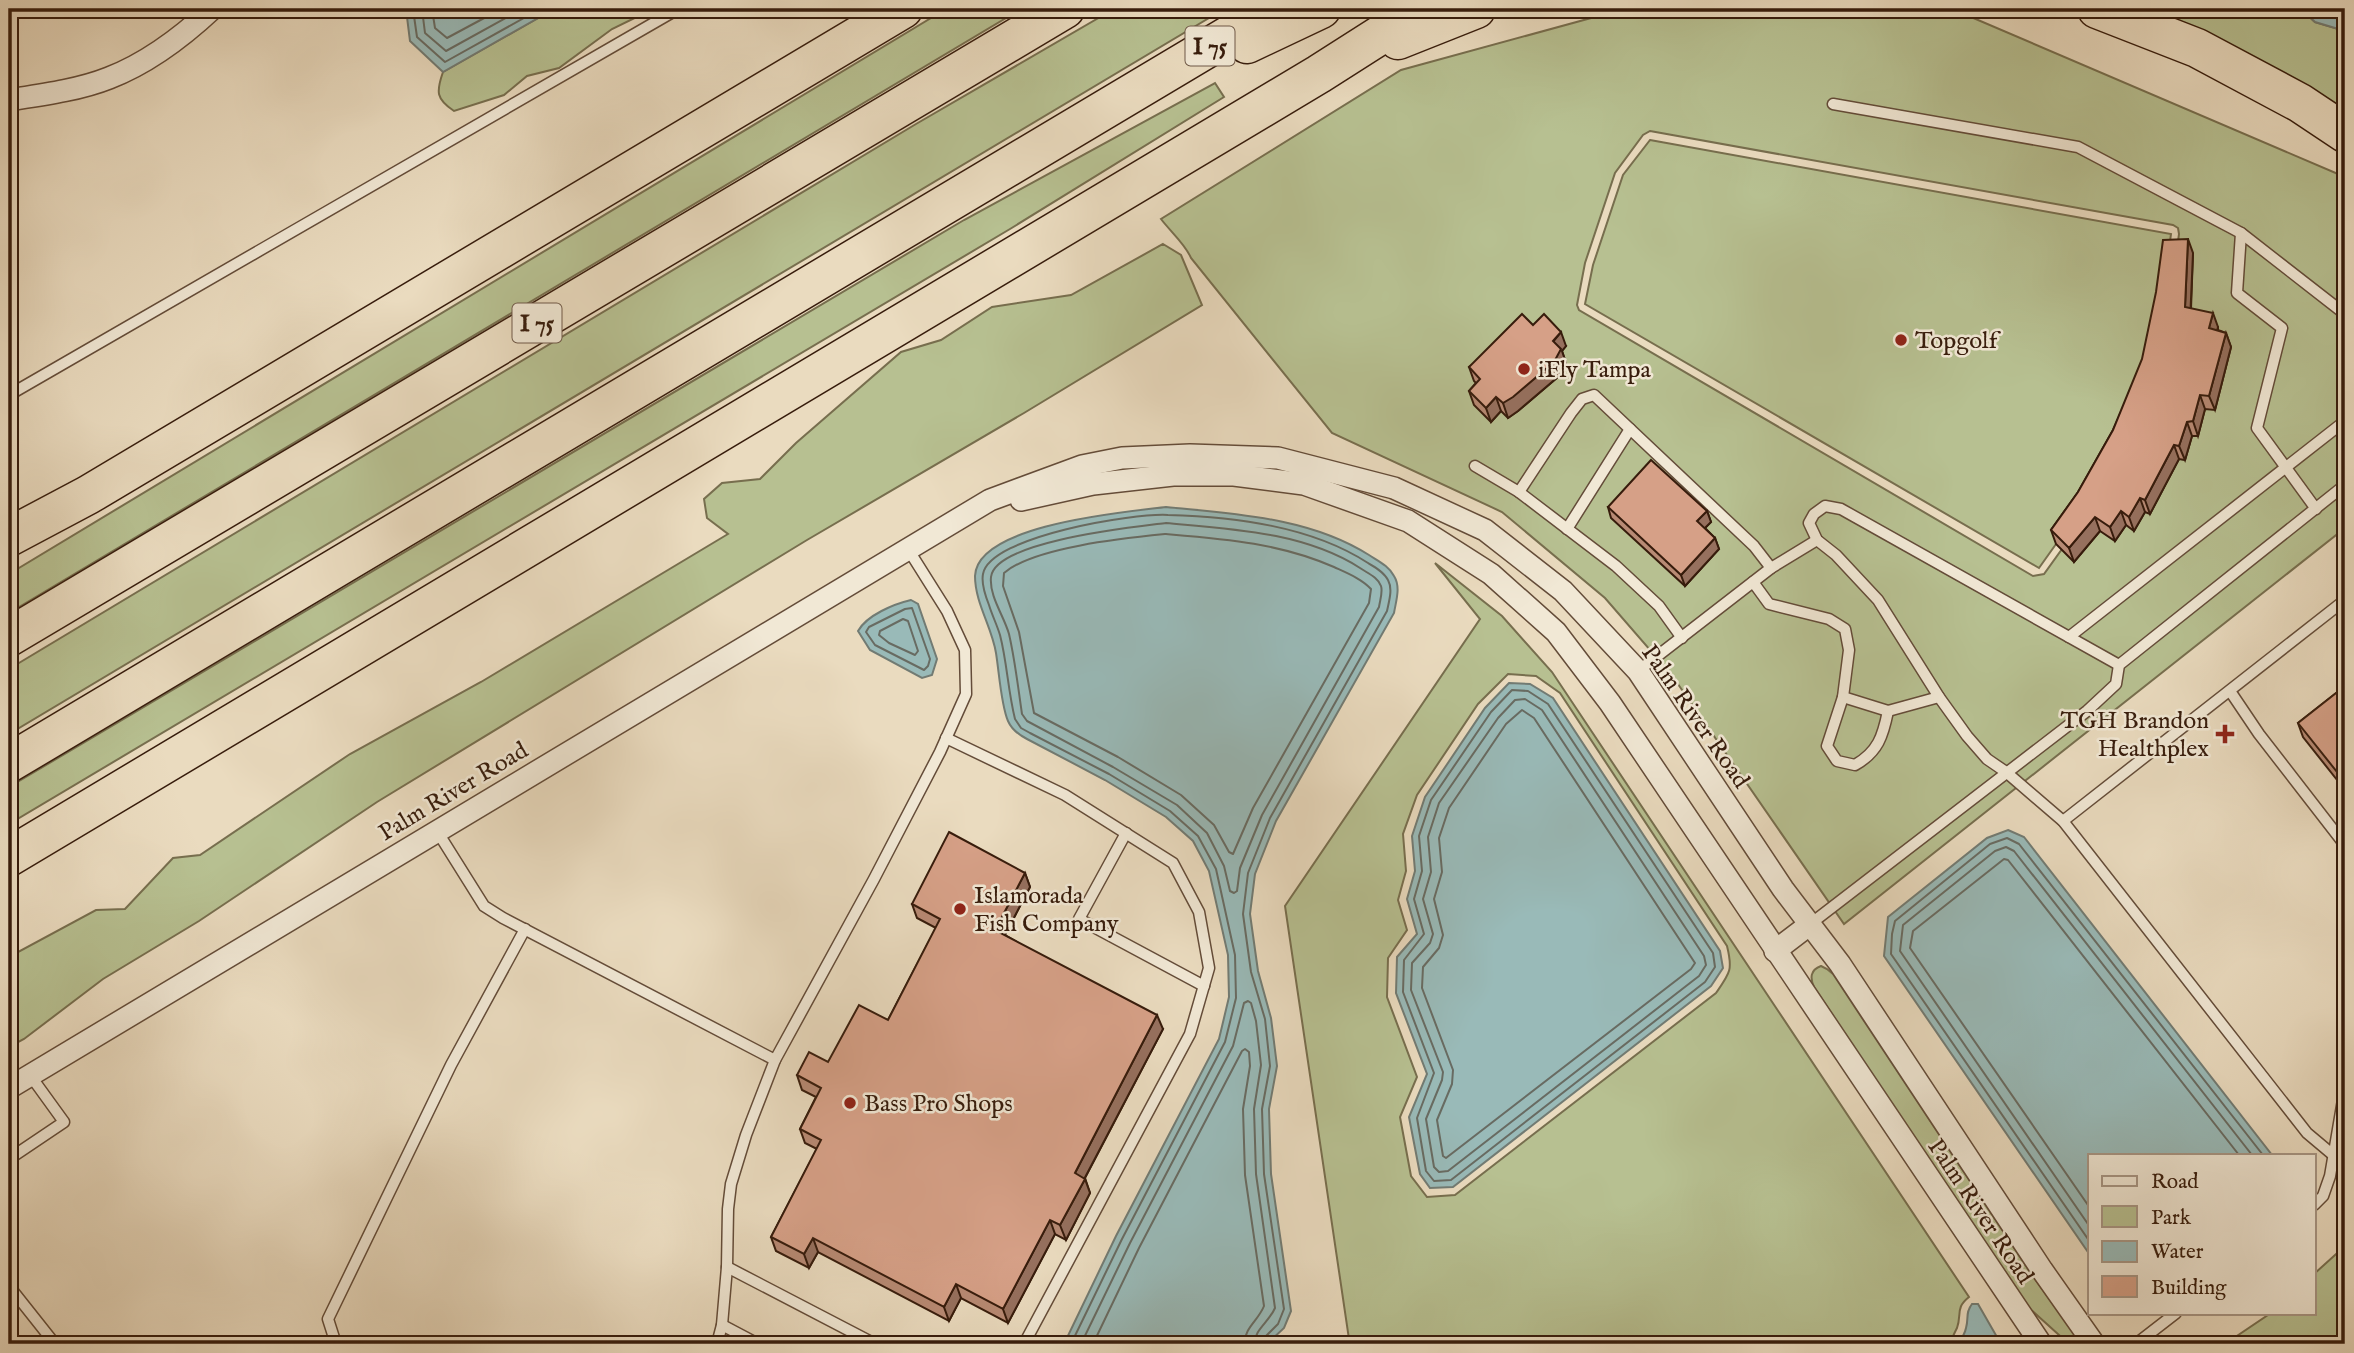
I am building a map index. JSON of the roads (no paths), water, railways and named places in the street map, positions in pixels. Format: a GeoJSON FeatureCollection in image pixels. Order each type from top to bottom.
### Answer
{"type":"FeatureCollection","features":[{"type":"Feature","properties":{"kind":"highway"},"geometry":{"type":"LineString","coordinates":[[9,537],[88,495],[903,9]]}},
{"type":"Feature","properties":{"kind":"highway","name":"I 75"},"geometry":{"type":"LineString","coordinates":[[9,637],[1065,9]]}},
{"type":"Feature","properties":{"kind":"highway","name":"I 75"},"geometry":{"type":"LineString","coordinates":[[9,762],[1273,9]]}},
{"type":"Feature","properties":{"kind":"highway"},"geometry":{"type":"LineString","coordinates":[[1148,83],[1210,61],[1321,9]]}},
{"type":"Feature","properties":{"kind":"highway"},"geometry":{"type":"LineString","coordinates":[[9,858],[1319,74],[1421,9]]}},
{"type":"Feature","properties":{"kind":"highway"},"geometry":{"type":"LineString","coordinates":[[1319,74],[1476,9]]}},
{"type":"Feature","properties":{"kind":"highway"},"geometry":{"type":"LineString","coordinates":[[2097,9],[2197,48],[2300,103],[2345,133]]}},
{"type":"Feature","properties":{"kind":"highway"},"geometry":{"type":"LineString","coordinates":[[9,548],[88,495]]}},
{"type":"Feature","properties":{"kind":"street"},"geometry":{"type":"LineString","coordinates":[[9,100],[108,79],[156,55],[212,9]]}},
{"type":"Feature","properties":{"kind":"street","name":"Palm River Road"},"geometry":{"type":"LineString","coordinates":[[9,1088],[990,500],[1082,466],[1122,458],[1190,454],[1278,458],[1394,488],[1485,530],[1563,591],[1638,671],[1783,890],[1840,964],[2094,1344]]}},
{"type":"Feature","properties":{"kind":"street","name":"Palm River Road"},"geometry":{"type":"LineString","coordinates":[[916,544],[1018,501],[1093,484],[1173,475],[1234,475],[1304,484],[1408,521],[1491,574],[1556,632],[1609,704],[1753,914],[2040,1344]]}},
{"type":"Feature","properties":{"kind":"street"},"geometry":{"type":"LineString","coordinates":[[1775,950],[1809,925]]}},
{"type":"Feature","properties":{"kind":"lane"},"geometry":{"type":"LineString","coordinates":[[9,396],[678,9]]}},
{"type":"Feature","properties":{"kind":"lane"},"geometry":{"type":"LineString","coordinates":[[1833,104],[2078,147],[2241,233],[2345,314]]}},
{"type":"Feature","properties":{"kind":"lane"},"geometry":{"type":"LineString","coordinates":[[2241,233],[2237,293],[2282,328],[2257,428],[2316,509]]}},
{"type":"Feature","properties":{"kind":"lane"},"geometry":{"type":"LineString","coordinates":[[1519,492],[1571,413],[1582,399],[1594,395],[1754,546],[1771,568]]}},
{"type":"Feature","properties":{"kind":"lane"},"geometry":{"type":"LineString","coordinates":[[2069,637],[2345,421]]}},
{"type":"Feature","properties":{"kind":"lane"},"geometry":{"type":"LineString","coordinates":[[1567,529],[1630,429]]}},
{"type":"Feature","properties":{"kind":"lane"},"geometry":{"type":"LineString","coordinates":[[1475,466],[1519,492],[1616,566],[1650,598],[1682,638]]}},
{"type":"Feature","properties":{"kind":"lane"},"geometry":{"type":"LineString","coordinates":[[1809,925],[2087,711],[2116,684],[2119,665],[2345,485]]}},
{"type":"Feature","properties":{"kind":"lane"},"geometry":{"type":"LineString","coordinates":[[2119,665],[1841,509],[1825,506],[1814,514],[1810,523],[1817,540],[1836,555],[1878,600],[1967,736],[1987,759],[2063,821],[2307,1133],[2332,1154]]}},
{"type":"Feature","properties":{"kind":"lane"},"geometry":{"type":"LineString","coordinates":[[1638,671],[1771,568],[1817,540]]}},
{"type":"Feature","properties":{"kind":"lane"},"geometry":{"type":"LineString","coordinates":[[718,1344],[727,1267],[728,1209],[746,1135],[775,1060],[855,916],[966,694],[965,650],[916,544]]}},
{"type":"Feature","properties":{"kind":"lane"},"geometry":{"type":"LineString","coordinates":[[1753,582],[1769,604],[1829,619],[1845,629],[1849,650],[1843,697],[1827,746],[1837,761],[1855,765],[1868,757],[1883,738],[1888,711]]}},
{"type":"Feature","properties":{"kind":"lane"},"geometry":{"type":"LineString","coordinates":[[2063,821],[2345,600]]}},
{"type":"Feature","properties":{"kind":"lane"},"geometry":{"type":"LineString","coordinates":[[2230,691],[2259,734],[2345,845]]}},
{"type":"Feature","properties":{"kind":"lane"},"geometry":{"type":"LineString","coordinates":[[1843,697],[1888,711],[1939,697]]}},
{"type":"Feature","properties":{"kind":"lane"},"geometry":{"type":"LineString","coordinates":[[946,738],[1065,794],[1173,863],[1199,912],[1209,968],[1190,1034],[1024,1344]]}},
{"type":"Feature","properties":{"kind":"lane"},"geometry":{"type":"LineString","coordinates":[[437,831],[484,906],[775,1060]]}},
{"type":"Feature","properties":{"kind":"lane"},"geometry":{"type":"LineString","coordinates":[[1126,833],[1079,919],[1204,986]]}},
{"type":"Feature","properties":{"kind":"lane"},"geometry":{"type":"LineString","coordinates":[[333,1343],[328,1319],[452,1065],[525,929]]}},
{"type":"Feature","properties":{"kind":"lane"},"geometry":{"type":"LineString","coordinates":[[9,1159],[64,1122],[30,1075]]}},
{"type":"Feature","properties":{"kind":"lane"},"geometry":{"type":"LineString","coordinates":[[2316,1203],[2323,1196],[2330,1176],[2345,1088]]}},
{"type":"Feature","properties":{"kind":"lane"},"geometry":{"type":"LineString","coordinates":[[727,1267],[875,1344]]}},
{"type":"Feature","properties":{"kind":"lane"},"geometry":{"type":"LineString","coordinates":[[9,1286],[51,1343]]}},
{"type":"Feature","properties":{"kind":"lane"},"geometry":{"type":"LineString","coordinates":[[2136,1344],[2175,1314]]}},
{"type":"Feature","properties":{"kind":"lane"},"geometry":{"type":"LineString","coordinates":[[722,1325],[758,1344]]}},
{"type":"Feature","properties":{"kind":"water"},"geometry":{"type":"Polygon","coordinates":[[[406,9],[554,9],[443,72],[410,41],[406,9]]]}},
{"type":"Feature","properties":{"kind":"water"},"geometry":{"type":"Polygon","coordinates":[[[2301,9],[2345,9],[2345,31],[2315,22],[2301,9]]]}},
{"type":"Feature","properties":{"kind":"water"},"geometry":{"type":"Polygon","coordinates":[[[1166,507],[1271,519],[1322,532],[1346,542],[1386,567],[1396,580],[1397,594],[1394,613],[1276,821],[1255,874],[1250,914],[1258,971],[1271,1018],[1277,1066],[1269,1109],[1271,1174],[1291,1311],[1284,1328],[1267,1344],[1064,1344],[1116,1236],[1219,1039],[1229,997],[1228,955],[1209,871],[1193,841],[1166,817],[1105,780],[1024,737],[1012,727],[1004,706],[994,643],[978,596],[975,576],[982,558],[1000,544],[1026,533],[1089,517],[1166,507]]]}},
{"type":"Feature","properties":{"kind":"water"},"geometry":{"type":"Polygon","coordinates":[[[911,600],[918,604],[937,659],[932,675],[922,678],[870,650],[858,631],[874,615],[911,600]]]}},
{"type":"Feature","properties":{"kind":"water"},"geometry":{"type":"Polygon","coordinates":[[[1509,683],[1530,684],[1553,698],[1720,951],[1723,968],[1711,986],[1453,1187],[1430,1188],[1420,1174],[1409,1117],[1427,1074],[1396,993],[1397,957],[1417,934],[1407,899],[1415,871],[1412,836],[1425,797],[1485,708],[1509,683]]]}},
{"type":"Feature","properties":{"kind":"water"},"geometry":{"type":"Polygon","coordinates":[[[2008,830],[2024,837],[2271,1154],[2088,1154],[2088,1252],[1884,956],[1888,917],[1987,838],[2008,830]]]}},
{"type":"Feature","properties":{"kind":"water"},"geometry":{"type":"Polygon","coordinates":[[[1972,1304],[1978,1304],[2001,1344],[1960,1344],[1972,1304]]]}},
{"type":"Feature","properties":{"kind":"place","name":"Topgolf"},"geometry":{"type":"Point","coordinates":[1901,340]}},
{"type":"Feature","properties":{"kind":"place","name":"iFly Tampa"},"geometry":{"type":"Point","coordinates":[1524,369]}},
{"type":"Feature","properties":{"kind":"place","name":"TGH Brandon Healthplex"},"geometry":{"type":"Point","coordinates":[2225,734]}},
{"type":"Feature","properties":{"kind":"place","name":"Islamorada Fish Company"},"geometry":{"type":"Point","coordinates":[960,909]}},
{"type":"Feature","properties":{"kind":"place","name":"Bass Pro Shops"},"geometry":{"type":"Point","coordinates":[850,1103]}}]}
